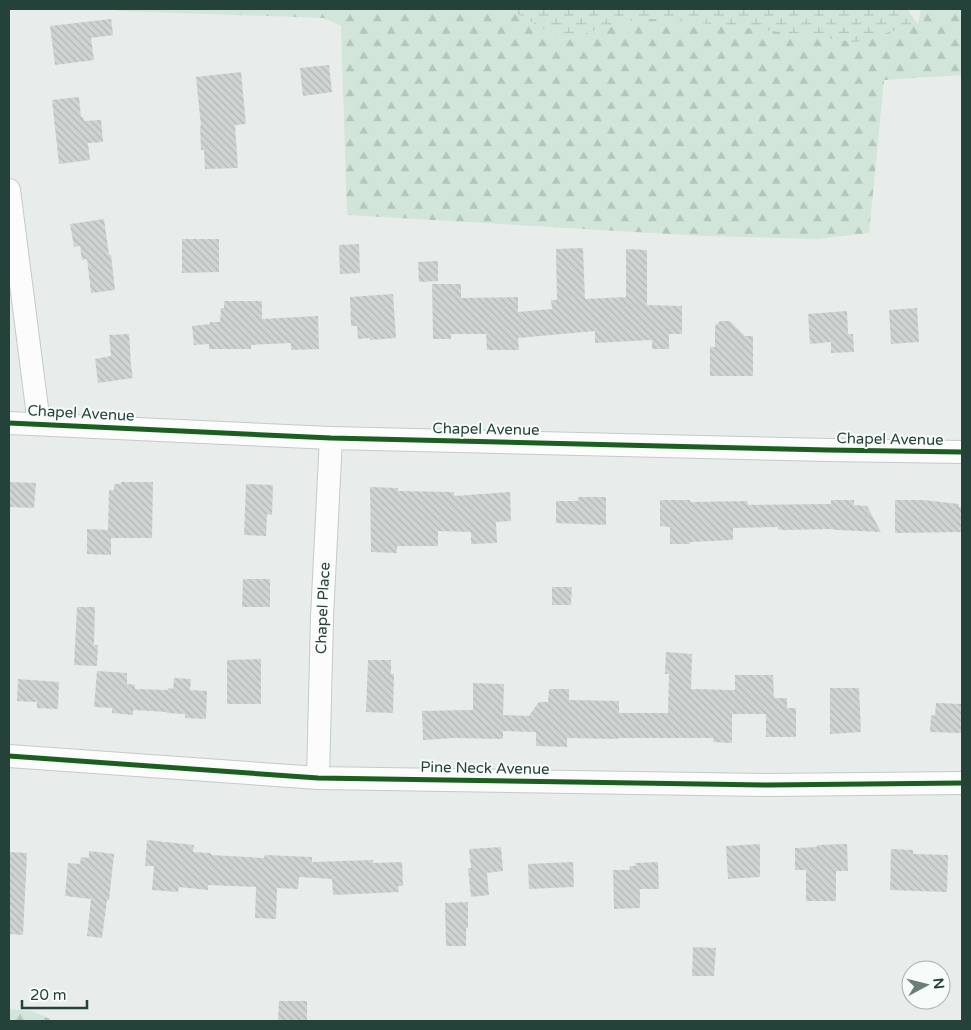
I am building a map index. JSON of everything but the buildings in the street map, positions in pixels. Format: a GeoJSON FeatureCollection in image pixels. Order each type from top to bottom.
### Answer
{"type":"FeatureCollection","features":[{"type":"Feature","properties":{"kind":"street"},"geometry":{"type":"LineString","coordinates":[[9,190],[39,424]]}},
{"type":"Feature","properties":{"kind":"street","name":"Chapel Avenue"},"geometry":{"type":"LineString","coordinates":[[9,423],[330,438],[962,452]]}},
{"type":"Feature","properties":{"kind":"street","name":"Chapel Place"},"geometry":{"type":"LineString","coordinates":[[318,778],[322,617],[330,438]]}},
{"type":"Feature","properties":{"kind":"street","name":"Pine Neck Avenue"},"geometry":{"type":"LineString","coordinates":[[9,756],[318,778],[770,786],[962,783]]}},
{"type":"Feature","properties":{"kind":"green space"},"geometry":{"type":"Polygon","coordinates":[[[115,9],[498,9],[516,13],[562,40],[645,18],[740,27],[918,24],[921,9],[962,9],[962,75],[884,80],[869,233],[817,239],[703,236],[347,215],[341,26],[324,18],[118,11],[115,9]]]}},
{"type":"Feature","properties":{"kind":"green space"},"geometry":{"type":"Polygon","coordinates":[[[498,9],[907,9],[918,24],[856,42],[740,27],[645,18],[562,40],[516,13],[498,9]]]}},
{"type":"Feature","properties":{"kind":"green space"},"geometry":{"type":"Polygon","coordinates":[[[9,1009],[32,1011],[50,1019],[49,1021],[9,1021],[9,1009]]]}},
{"type":"Feature","properties":{"kind":"cycle path"},"geometry":{"type":"LineString","coordinates":[[9,423],[331,438],[962,452]]}},
{"type":"Feature","properties":{"kind":"cycle path"},"geometry":{"type":"LineString","coordinates":[[9,756],[318,778],[769,785],[962,783]]}}]}
